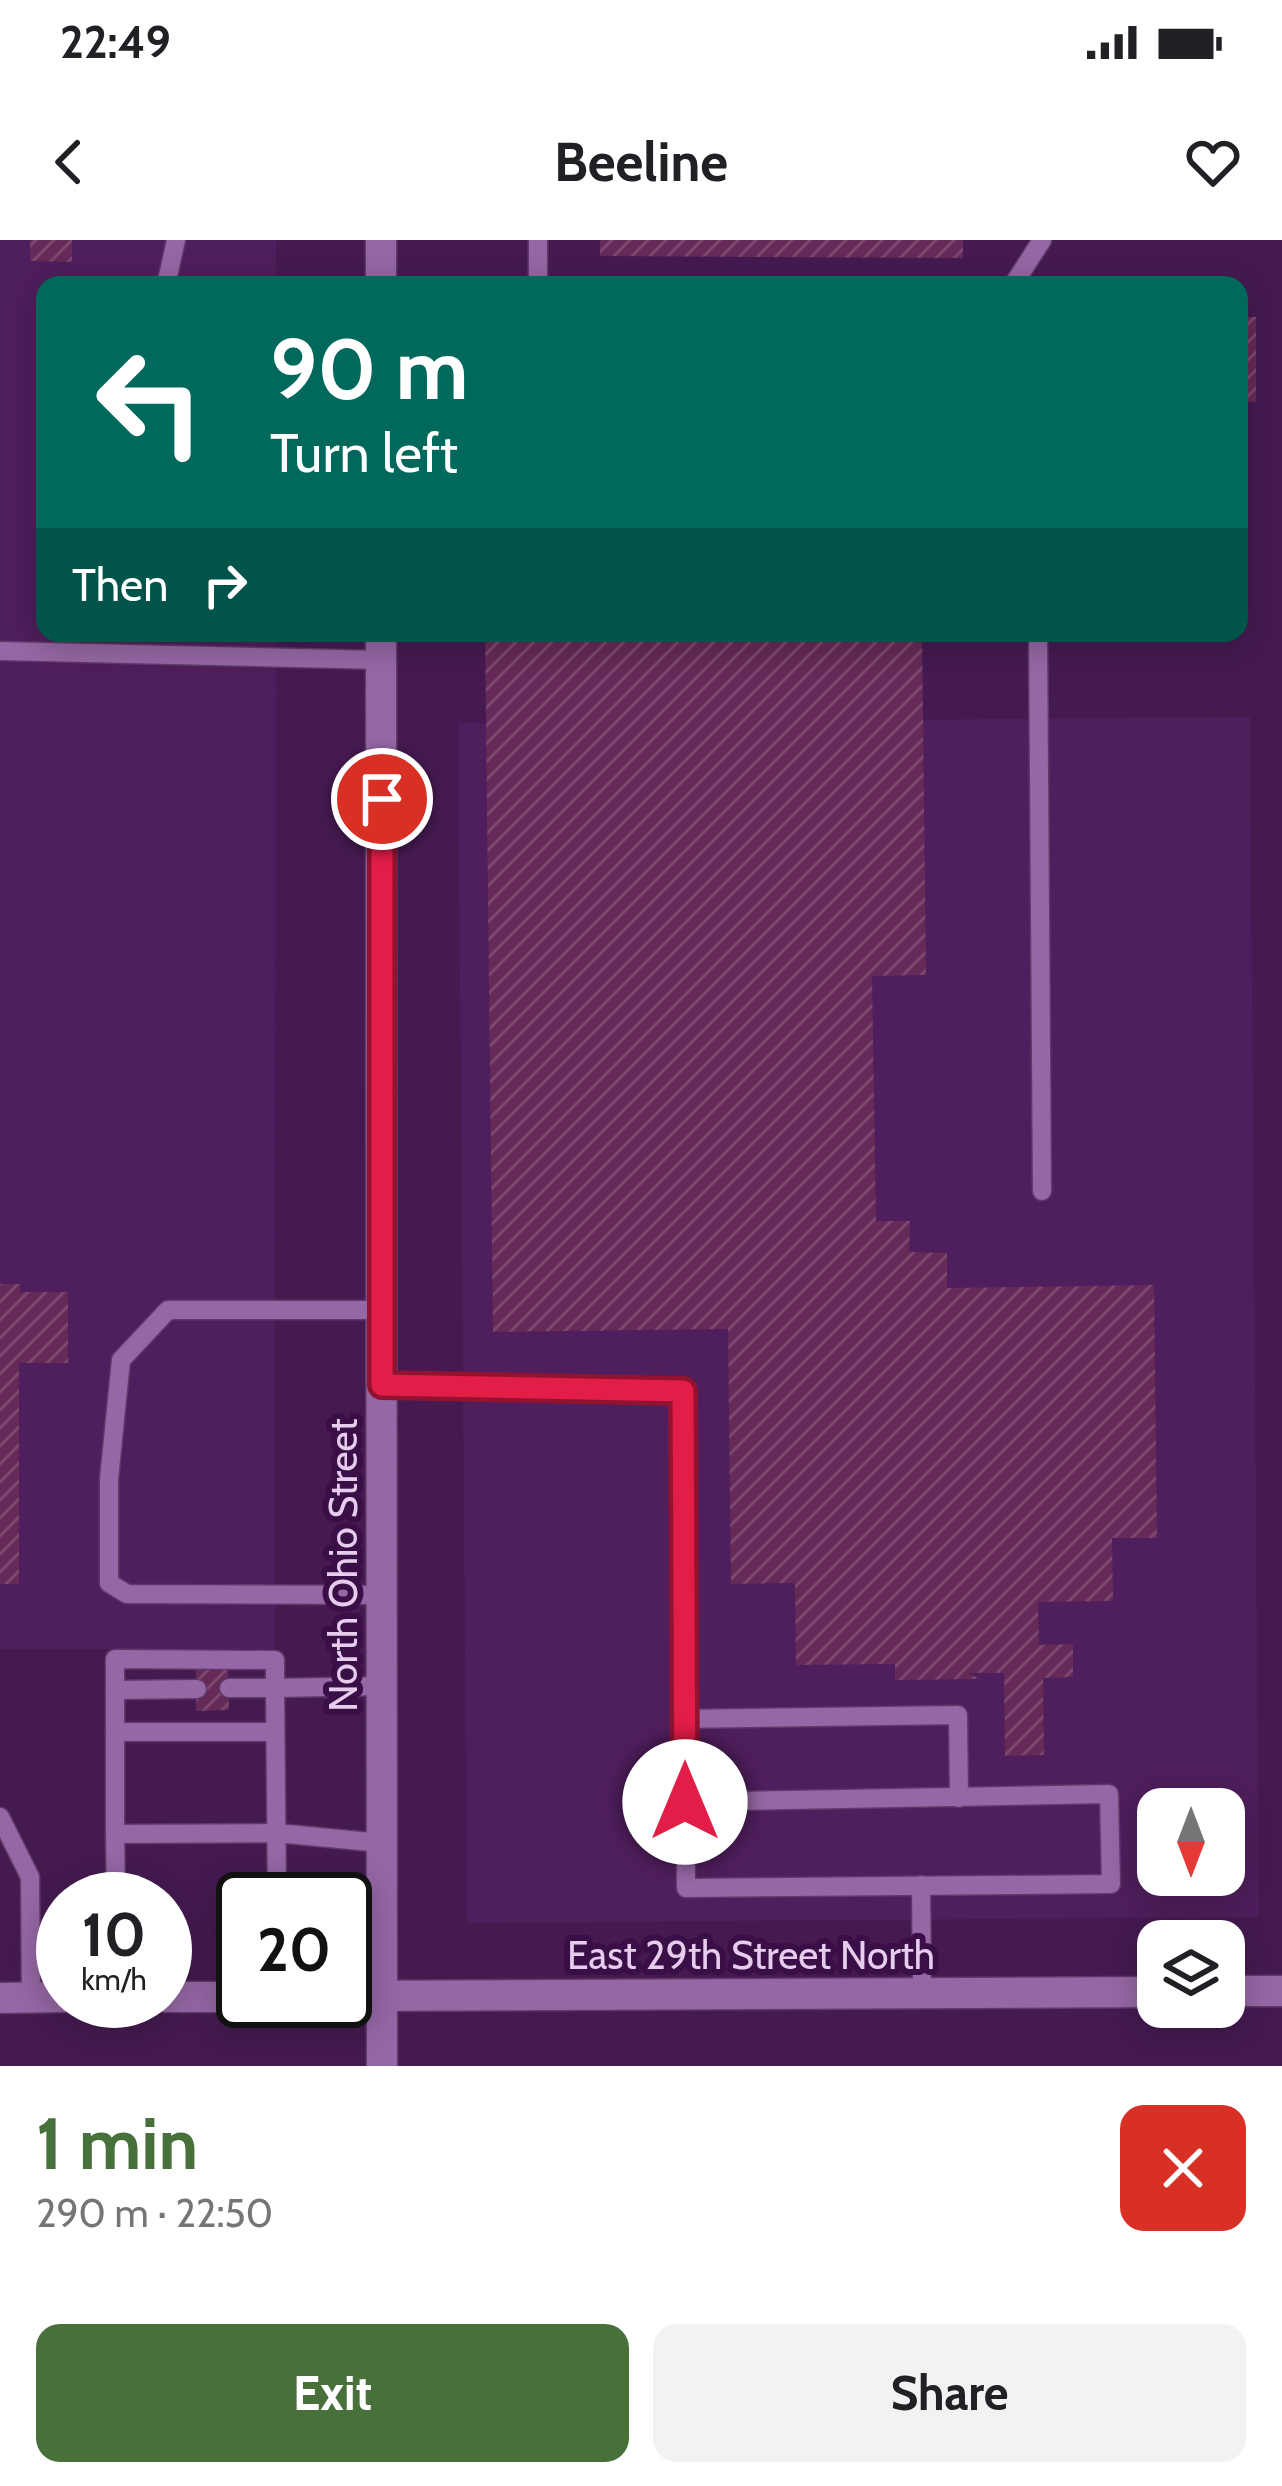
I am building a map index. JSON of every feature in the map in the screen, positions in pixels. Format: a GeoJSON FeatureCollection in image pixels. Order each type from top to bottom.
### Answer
{"type":"FeatureCollection","features":[{"type":"Feature","properties":{"kind":"street"},"geometry":{"type":"LineString","coordinates":[[380,240],[381,276]]}},
{"type":"Feature","properties":{"kind":"street","name":"North Ohio Street"},"geometry":{"type":"LineString","coordinates":[[381,646],[382,2066]]}},
{"type":"Feature","properties":{"kind":"street"},"geometry":{"type":"LineString","coordinates":[[1245,1991],[1282,1991]]}},
{"type":"Feature","properties":{"kind":"street","name":"East 29th Street North"},"geometry":{"type":"LineString","coordinates":[[372,1996],[1137,1992]]}},
{"type":"Feature","properties":{"kind":"lane"},"geometry":{"type":"LineString","coordinates":[[168,276],[176,240]]}},
{"type":"Feature","properties":{"kind":"lane"},"geometry":{"type":"LineString","coordinates":[[538,240],[538,276]]}},
{"type":"Feature","properties":{"kind":"lane"},"geometry":{"type":"LineString","coordinates":[[1019,276],[1042,240]]}},
{"type":"Feature","properties":{"kind":"lane"},"geometry":{"type":"LineString","coordinates":[[1038,642],[1042,1191]]}},
{"type":"Feature","properties":{"kind":"lane"},"geometry":{"type":"LineString","coordinates":[[0,651],[381,646]]}},
{"type":"Feature","properties":{"kind":"lane"},"geometry":{"type":"LineString","coordinates":[[382,1310],[168,1310],[121,1360],[109,1479],[109,1583],[127,1594],[383,1595]]}},
{"type":"Feature","properties":{"kind":"lane"},"geometry":{"type":"LineString","coordinates":[[382,1385],[683,1391],[684,1719],[686,1888],[1111,1884],[1109,1795],[685,1802]]}},
{"type":"Feature","properties":{"kind":"lane"},"geometry":{"type":"LineString","coordinates":[[116,1872],[115,1658],[275,1660],[277,1872]]}},
{"type":"Feature","properties":{"kind":"lane"},"geometry":{"type":"LineString","coordinates":[[229,1688],[381,1686]]}},
{"type":"Feature","properties":{"kind":"lane"},"geometry":{"type":"LineString","coordinates":[[115,1690],[197,1689]]}},
{"type":"Feature","properties":{"kind":"lane"},"geometry":{"type":"LineString","coordinates":[[684,1719],[958,1715],[958,1798]]}},
{"type":"Feature","properties":{"kind":"lane"},"geometry":{"type":"LineString","coordinates":[[115,1732],[275,1732]]}},
{"type":"Feature","properties":{"kind":"lane"},"geometry":{"type":"LineString","coordinates":[[0,1818],[30,1877],[15,1998]]}},
{"type":"Feature","properties":{"kind":"lane"},"geometry":{"type":"LineString","coordinates":[[116,1834],[277,1833],[381,1844]]}},
{"type":"Feature","properties":{"kind":"lane"},"geometry":{"type":"LineString","coordinates":[[921,1886],[922,1993]]}},
{"type":"Feature","properties":{"kind":"shaded area"},"geometry":{"type":"Polygon","coordinates":[[[0,240],[276,240],[276,276],[36,276],[36,642],[276,642],[275,1649],[0,1649],[0,240]]]}},
{"type":"Feature","properties":{"kind":"shaded area"},"geometry":{"type":"Polygon","coordinates":[[[1250,717],[1259,1917],[467,1923],[458,723],[1250,717]]]}},
{"type":"Feature","properties":{"kind":"building"},"geometry":{"type":"Polygon","coordinates":[[[30,240],[72,240],[72,262],[30,261],[30,240]]]}},
{"type":"Feature","properties":{"kind":"building"},"geometry":{"type":"Polygon","coordinates":[[[600,240],[963,240],[963,258],[600,256],[600,240]]]}},
{"type":"Feature","properties":{"kind":"building"},"geometry":{"type":"Polygon","coordinates":[[[1248,317],[1256,317],[1256,402],[1248,402],[1248,317]]]}},
{"type":"Feature","properties":{"kind":"building"},"geometry":{"type":"Polygon","coordinates":[[[485,642],[922,642],[926,975],[872,976],[876,1221],[910,1221],[909,1252],[947,1253],[947,1288],[1154,1285],[1157,1538],[1112,1538],[1113,1601],[1038,1602],[1039,1645],[1073,1644],[1073,1677],[1043,1678],[1044,1755],[1005,1756],[1004,1673],[968,1673],[980,1679],[895,1680],[895,1664],[796,1665],[795,1583],[731,1584],[728,1329],[493,1332],[485,642]]]}},
{"type":"Feature","properties":{"kind":"building"},"geometry":{"type":"Polygon","coordinates":[[[0,1284],[20,1284],[20,1292],[68,1292],[68,1363],[19,1363],[19,1584],[0,1584],[0,1284]]]}},
{"type":"Feature","properties":{"kind":"building"},"geometry":{"type":"Polygon","coordinates":[[[196,1665],[228,1665],[229,1710],[196,1711],[196,1665]]]}},
{"type":"Feature","properties":{"kind":"route"},"geometry":{"type":"LineString","coordinates":[[382,799],[382,1385],[683,1391],[685,1802]]}}]}
